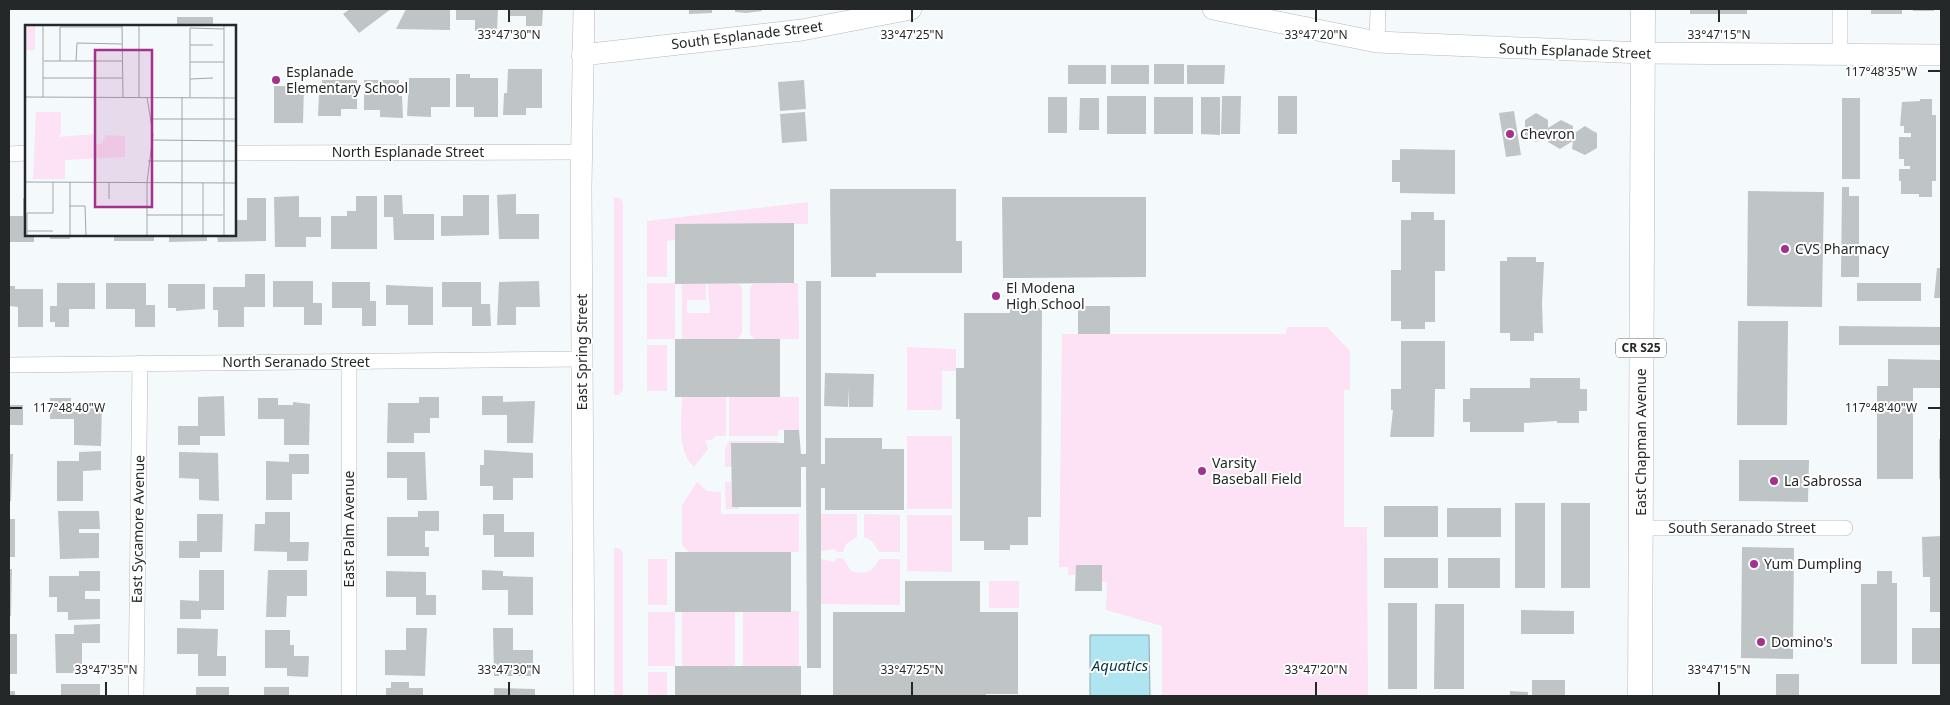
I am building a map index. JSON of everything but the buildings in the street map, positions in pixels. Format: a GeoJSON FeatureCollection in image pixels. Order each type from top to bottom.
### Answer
{"type":"FeatureCollection","features":[{"type":"Feature","properties":{"kind":"main road","name":"East Chapman Avenue"},"geometry":{"type":"LineString","coordinates":[[1640,696],[1643,9]]}},
{"type":"Feature","properties":{"kind":"street","name":"East Spring Street"},"geometry":{"type":"LineString","coordinates":[[584,9],[581,152],[584,696]]}},
{"type":"Feature","properties":{"kind":"street","name":"South Esplanade Street"},"geometry":{"type":"LineString","coordinates":[[582,55],[802,30],[854,15],[911,9]]}},
{"type":"Feature","properties":{"kind":"street","name":"South Esplanade Street"},"geometry":{"type":"LineString","coordinates":[[1213,9],[1377,42],[1643,53],[1941,55]]}},
{"type":"Feature","properties":{"kind":"street"},"geometry":{"type":"LineString","coordinates":[[1377,42],[1378,9]]}},
{"type":"Feature","properties":{"kind":"street"},"geometry":{"type":"LineString","coordinates":[[1840,9],[1840,54]]}},
{"type":"Feature","properties":{"kind":"street","name":"North Esplanade Street"},"geometry":{"type":"LineString","coordinates":[[236,153],[581,152]]}},
{"type":"Feature","properties":{"kind":"street"},"geometry":{"type":"LineString","coordinates":[[9,154],[25,154]]}},
{"type":"Feature","properties":{"kind":"street","name":"North Seranado Street"},"geometry":{"type":"LineString","coordinates":[[9,365],[582,359]]}},
{"type":"Feature","properties":{"kind":"street","name":"East Palm Avenue"},"geometry":{"type":"LineString","coordinates":[[349,362],[349,696]]}},
{"type":"Feature","properties":{"kind":"street","name":"East Sycamore Avenue"},"geometry":{"type":"LineString","coordinates":[[136,696],[140,363]]}},
{"type":"Feature","properties":{"kind":"street","name":"South Seranado Street"},"geometry":{"type":"LineString","coordinates":[[1640,528],[1844,528]]}},
{"type":"Feature","properties":{"kind":"shaded area"},"geometry":{"type":"Polygon","coordinates":[[[614,197],[621,199],[623,203],[623,390],[619,395],[614,395],[614,197]]]}},
{"type":"Feature","properties":{"kind":"shaded area"},"geometry":{"type":"Polygon","coordinates":[[[808,202],[808,224],[675,224],[675,240],[667,241],[667,277],[647,277],[647,221],[808,202]]]}},
{"type":"Feature","properties":{"kind":"shaded area"},"geometry":{"type":"Polygon","coordinates":[[[647,283],[675,283],[675,339],[647,339],[647,283]]]}},
{"type":"Feature","properties":{"kind":"shaded area"},"geometry":{"type":"Polygon","coordinates":[[[798,283],[799,339],[754,339],[750,334],[750,288],[753,284],[798,283]]]}},
{"type":"Feature","properties":{"kind":"shaded area"},"geometry":{"type":"Polygon","coordinates":[[[682,284],[706,284],[706,300],[687,300],[687,313],[710,313],[708,284],[739,284],[742,288],[742,333],[738,339],[682,339],[682,284]]]}},
{"type":"Feature","properties":{"kind":"shaded area","name":"Varsity Baseball Field"},"geometry":{"type":"Polygon","coordinates":[[[1287,327],[1327,327],[1350,351],[1350,390],[1344,390],[1344,527],[1367,527],[1368,696],[1162,696],[1162,626],[1106,610],[1107,582],[1102,582],[1102,565],[1076,565],[1076,575],[1068,575],[1068,567],[1059,567],[1062,334],[1286,334],[1287,327]]]}},
{"type":"Feature","properties":{"kind":"shaded area"},"geometry":{"type":"Polygon","coordinates":[[[647,345],[667,345],[667,391],[647,391],[647,345]]]}},
{"type":"Feature","properties":{"kind":"shaded area"},"geometry":{"type":"Polygon","coordinates":[[[907,347],[956,349],[956,371],[942,371],[942,410],[907,410],[907,347]]]}},
{"type":"Feature","properties":{"kind":"shaded area"},"geometry":{"type":"Polygon","coordinates":[[[682,397],[726,397],[726,436],[715,436],[712,440],[705,440],[708,449],[694,467],[688,460],[682,443],[682,397]]]}},
{"type":"Feature","properties":{"kind":"shaded area"},"geometry":{"type":"Polygon","coordinates":[[[729,397],[799,397],[799,430],[778,430],[778,436],[729,436],[729,397]]]}},
{"type":"Feature","properties":{"kind":"shaded area"},"geometry":{"type":"Polygon","coordinates":[[[907,436],[952,436],[952,509],[907,509],[907,436]]]}},
{"type":"Feature","properties":{"kind":"shaded area"},"geometry":{"type":"Polygon","coordinates":[[[729,441],[778,441],[778,443],[731,467],[725,467],[725,448],[729,441]]]}},
{"type":"Feature","properties":{"kind":"shaded area"},"geometry":{"type":"Polygon","coordinates":[[[697,482],[707,491],[721,492],[721,514],[799,514],[799,552],[689,552],[682,545],[682,505],[697,482]]]}},
{"type":"Feature","properties":{"kind":"shaded area"},"geometry":{"type":"Polygon","coordinates":[[[725,482],[731,482],[732,507],[739,507],[739,509],[726,509],[725,482]]]}},
{"type":"Feature","properties":{"kind":"shaded area"},"geometry":{"type":"Polygon","coordinates":[[[821,514],[857,514],[857,537],[846,544],[843,552],[837,552],[834,549],[821,551],[821,514]]]}},
{"type":"Feature","properties":{"kind":"shaded area"},"geometry":{"type":"Polygon","coordinates":[[[864,514],[900,515],[900,552],[879,552],[872,541],[864,537],[864,514]]]}},
{"type":"Feature","properties":{"kind":"shaded area"},"geometry":{"type":"Polygon","coordinates":[[[907,515],[952,515],[952,572],[907,571],[907,515]]]}},
{"type":"Feature","properties":{"kind":"shaded area"},"geometry":{"type":"Polygon","coordinates":[[[614,548],[619,548],[623,553],[623,696],[614,696],[614,548]]]}},
{"type":"Feature","properties":{"kind":"shaded area"},"geometry":{"type":"Polygon","coordinates":[[[837,558],[843,558],[851,571],[860,573],[871,570],[879,559],[900,559],[900,605],[821,604],[821,559],[834,562],[837,558]]]}},
{"type":"Feature","properties":{"kind":"shaded area"},"geometry":{"type":"Polygon","coordinates":[[[648,559],[667,559],[667,605],[648,605],[648,559]]]}},
{"type":"Feature","properties":{"kind":"shaded area"},"geometry":{"type":"Polygon","coordinates":[[[989,581],[1019,581],[1019,608],[989,608],[989,581]]]}},
{"type":"Feature","properties":{"kind":"shaded area"},"geometry":{"type":"Polygon","coordinates":[[[799,611],[799,666],[743,666],[743,612],[799,611]]]}},
{"type":"Feature","properties":{"kind":"shaded area"},"geometry":{"type":"Polygon","coordinates":[[[648,612],[675,612],[675,666],[648,666],[648,612]]]}},
{"type":"Feature","properties":{"kind":"shaded area"},"geometry":{"type":"Polygon","coordinates":[[[682,612],[735,612],[735,666],[682,666],[682,612]]]}},
{"type":"Feature","properties":{"kind":"shaded area"},"geometry":{"type":"Polygon","coordinates":[[[648,672],[667,672],[667,696],[650,696],[648,693],[648,672]]]}},
{"type":"Feature","properties":{"kind":"water","name":"Aquatics"},"geometry":{"type":"Polygon","coordinates":[[[1090,635],[1149,635],[1150,696],[1090,696],[1090,635]]]}},
{"type":"Feature","properties":{"kind":"place","name":"Esplanade Elementary School"},"geometry":{"type":"Point","coordinates":[276,80]}},
{"type":"Feature","properties":{"kind":"place","name":"Chevron"},"geometry":{"type":"Point","coordinates":[1510,134]}},
{"type":"Feature","properties":{"kind":"place","name":"CVS Pharmacy"},"geometry":{"type":"Point","coordinates":[1785,249]}},
{"type":"Feature","properties":{"kind":"place","name":"El Modena High School"},"geometry":{"type":"Point","coordinates":[996,296]}},
{"type":"Feature","properties":{"kind":"place","name":"Varsity Baseball Field"},"geometry":{"type":"Point","coordinates":[1202,471]}},
{"type":"Feature","properties":{"kind":"place","name":"La Sabrossa"},"geometry":{"type":"Point","coordinates":[1774,481]}},
{"type":"Feature","properties":{"kind":"place","name":"Yum Dumpling"},"geometry":{"type":"Point","coordinates":[1754,564]}},
{"type":"Feature","properties":{"kind":"place","name":"Domino's"},"geometry":{"type":"Point","coordinates":[1761,642]}}]}
